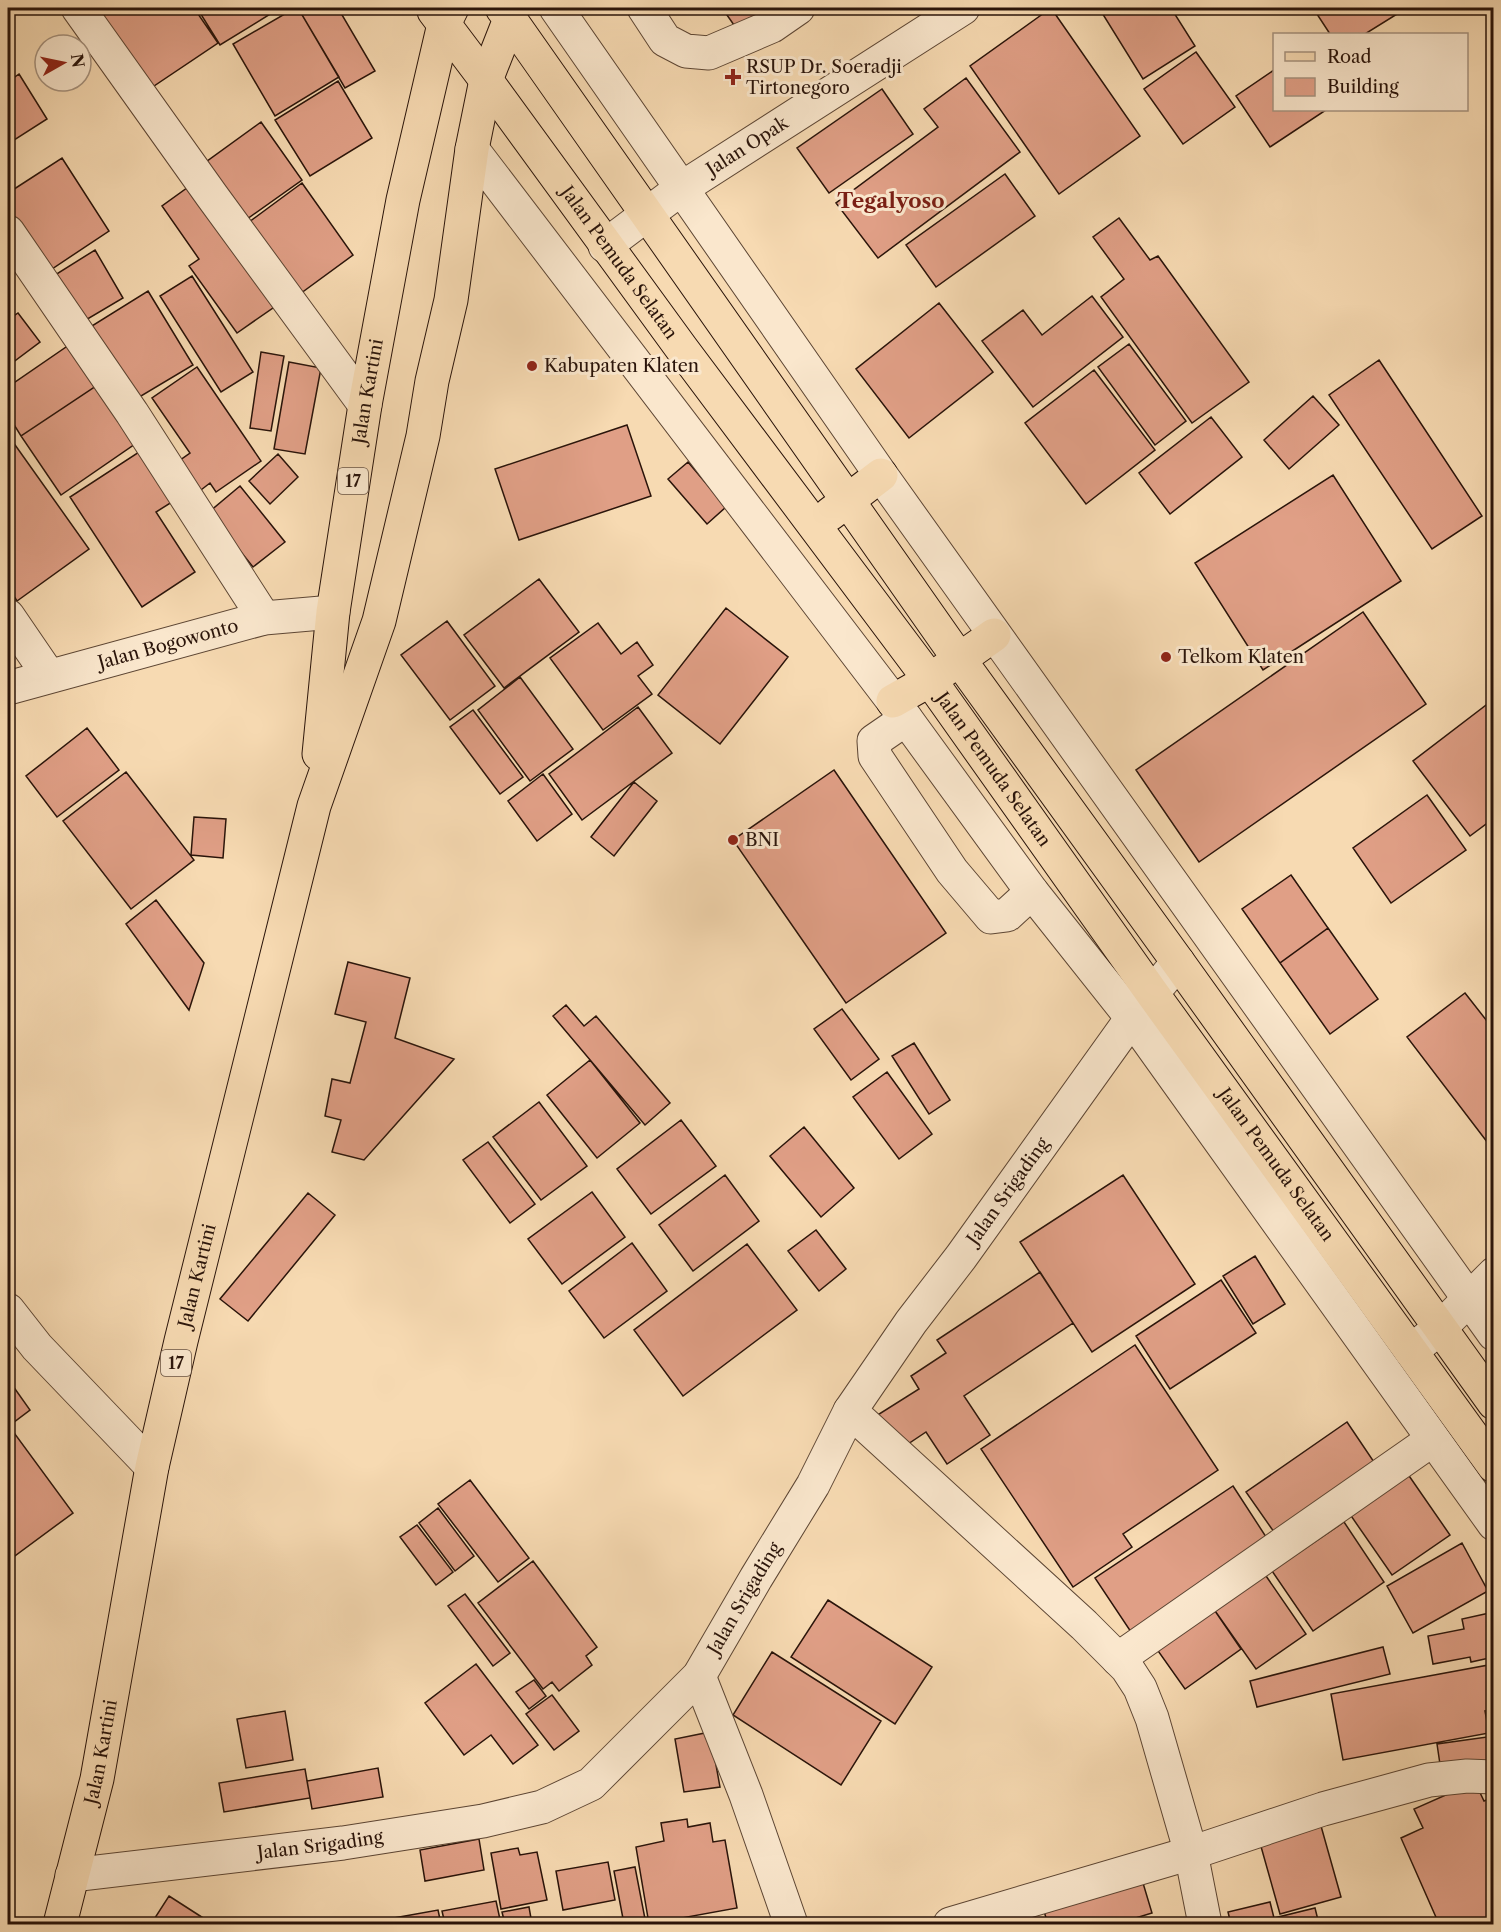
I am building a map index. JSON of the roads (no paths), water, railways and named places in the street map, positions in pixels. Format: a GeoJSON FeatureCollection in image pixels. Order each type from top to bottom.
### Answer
{"type":"FeatureCollection","features":[{"type":"Feature","properties":{"kind":"main road","name":"Jalan Kartini"},"geometry":{"type":"LineString","coordinates":[[314,806],[333,612],[365,405],[403,200],[443,13]]}},
{"type":"Feature","properties":{"kind":"main road","name":"17"},"geometry":{"type":"LineString","coordinates":[[443,13],[486,80]]}},
{"type":"Feature","properties":{"kind":"main road","name":"17"},"geometry":{"type":"LineString","coordinates":[[472,149],[486,80],[506,13]]}},
{"type":"Feature","properties":{"kind":"main road","name":"Jalan Pemuda Selatan"},"geometry":{"type":"LineString","coordinates":[[506,13],[959,659],[1494,1403]]}},
{"type":"Feature","properties":{"kind":"main road","name":"Jalan Pemuda Selatan"},"geometry":{"type":"LineString","coordinates":[[486,80],[605,246],[930,680],[1142,1006],[1411,1351],[1491,1459]]}},
{"type":"Feature","properties":{"kind":"main road","name":"Jalan Kartini"},"geometry":{"type":"LineString","coordinates":[[60,1924],[97,1779],[152,1467],[181,1341],[314,806],[379,621],[423,436],[432,381],[451,300],[472,149]]}},
{"type":"Feature","properties":{"kind":"main road"},"geometry":{"type":"LineString","coordinates":[[814,526],[881,475]]}},
{"type":"Feature","properties":{"kind":"main road"},"geometry":{"type":"LineString","coordinates":[[900,710],[930,680],[994,635]]}},
{"type":"Feature","properties":{"kind":"street"},"geometry":{"type":"LineString","coordinates":[[78,8],[365,405]]}},
{"type":"Feature","properties":{"kind":"street"},"geometry":{"type":"LineString","coordinates":[[556,8],[994,635],[1494,1334]]}},
{"type":"Feature","properties":{"kind":"street"},"geometry":{"type":"LineString","coordinates":[[644,8],[665,40],[686,51],[709,53],[772,26],[798,8]]}},
{"type":"Feature","properties":{"kind":"street","name":"Jalan Opak"},"geometry":{"type":"LineString","coordinates":[[605,246],[682,188],[963,8]]}},
{"type":"Feature","properties":{"kind":"street"},"geometry":{"type":"LineString","coordinates":[[472,149],[900,710],[1032,892],[1142,1006],[1432,1440],[1494,1524]]}},
{"type":"Feature","properties":{"kind":"street"},"geometry":{"type":"LineString","coordinates":[[8,232],[132,413],[264,618]]}},
{"type":"Feature","properties":{"kind":"street","name":"Jalan Bogowonto"},"geometry":{"type":"LineString","coordinates":[[8,688],[264,618],[333,612]]}},
{"type":"Feature","properties":{"kind":"street"},"geometry":{"type":"LineString","coordinates":[[8,616],[49,676]]}},
{"type":"Feature","properties":{"kind":"street"},"geometry":{"type":"LineString","coordinates":[[900,710],[874,741],[874,756],[952,871],[991,917],[1007,915],[1032,892]]}},
{"type":"Feature","properties":{"kind":"street","name":"Jalan Srigading"},"geometry":{"type":"LineString","coordinates":[[72,1875],[355,1841],[483,1821],[542,1807],[591,1784],[699,1676],[813,1485],[850,1411],[911,1322],[961,1257],[1142,1006],[1178,962]]}},
{"type":"Feature","properties":{"kind":"street"},"geometry":{"type":"LineString","coordinates":[[1411,1351],[1440,1328],[1494,1275]]}},
{"type":"Feature","properties":{"kind":"street"},"geometry":{"type":"LineString","coordinates":[[8,1310],[37,1347],[152,1467]]}},
{"type":"Feature","properties":{"kind":"street"},"geometry":{"type":"LineString","coordinates":[[850,1411],[1076,1617],[1127,1668],[1140,1688],[1152,1718],[1191,1853],[1205,1924]]}},
{"type":"Feature","properties":{"kind":"street"},"geometry":{"type":"LineString","coordinates":[[1118,1659],[1432,1440]]}},
{"type":"Feature","properties":{"kind":"street"},"geometry":{"type":"LineString","coordinates":[[699,1676],[746,1795],[791,1924]]}},
{"type":"Feature","properties":{"kind":"street"},"geometry":{"type":"LineString","coordinates":[[950,1924],[1191,1853],[1323,1809],[1429,1780],[1467,1776],[1494,1778]]}},
{"type":"Feature","properties":{"kind":"place","name":"RSUP Dr. Soeradji Tirtonegoro"},"geometry":{"type":"Point","coordinates":[733,77]}},
{"type":"Feature","properties":{"kind":"place","name":"Kabupaten Klaten"},"geometry":{"type":"Point","coordinates":[532,366]}},
{"type":"Feature","properties":{"kind":"place","name":"Telkom Klaten"},"geometry":{"type":"Point","coordinates":[1166,657]}},
{"type":"Feature","properties":{"kind":"place","name":"BNI"},"geometry":{"type":"Point","coordinates":[733,840]}},
{"type":"Feature","properties":{"kind":"district","name":"Tegalyoso"},"geometry":{"type":"Point","coordinates":[891,201]}}]}
